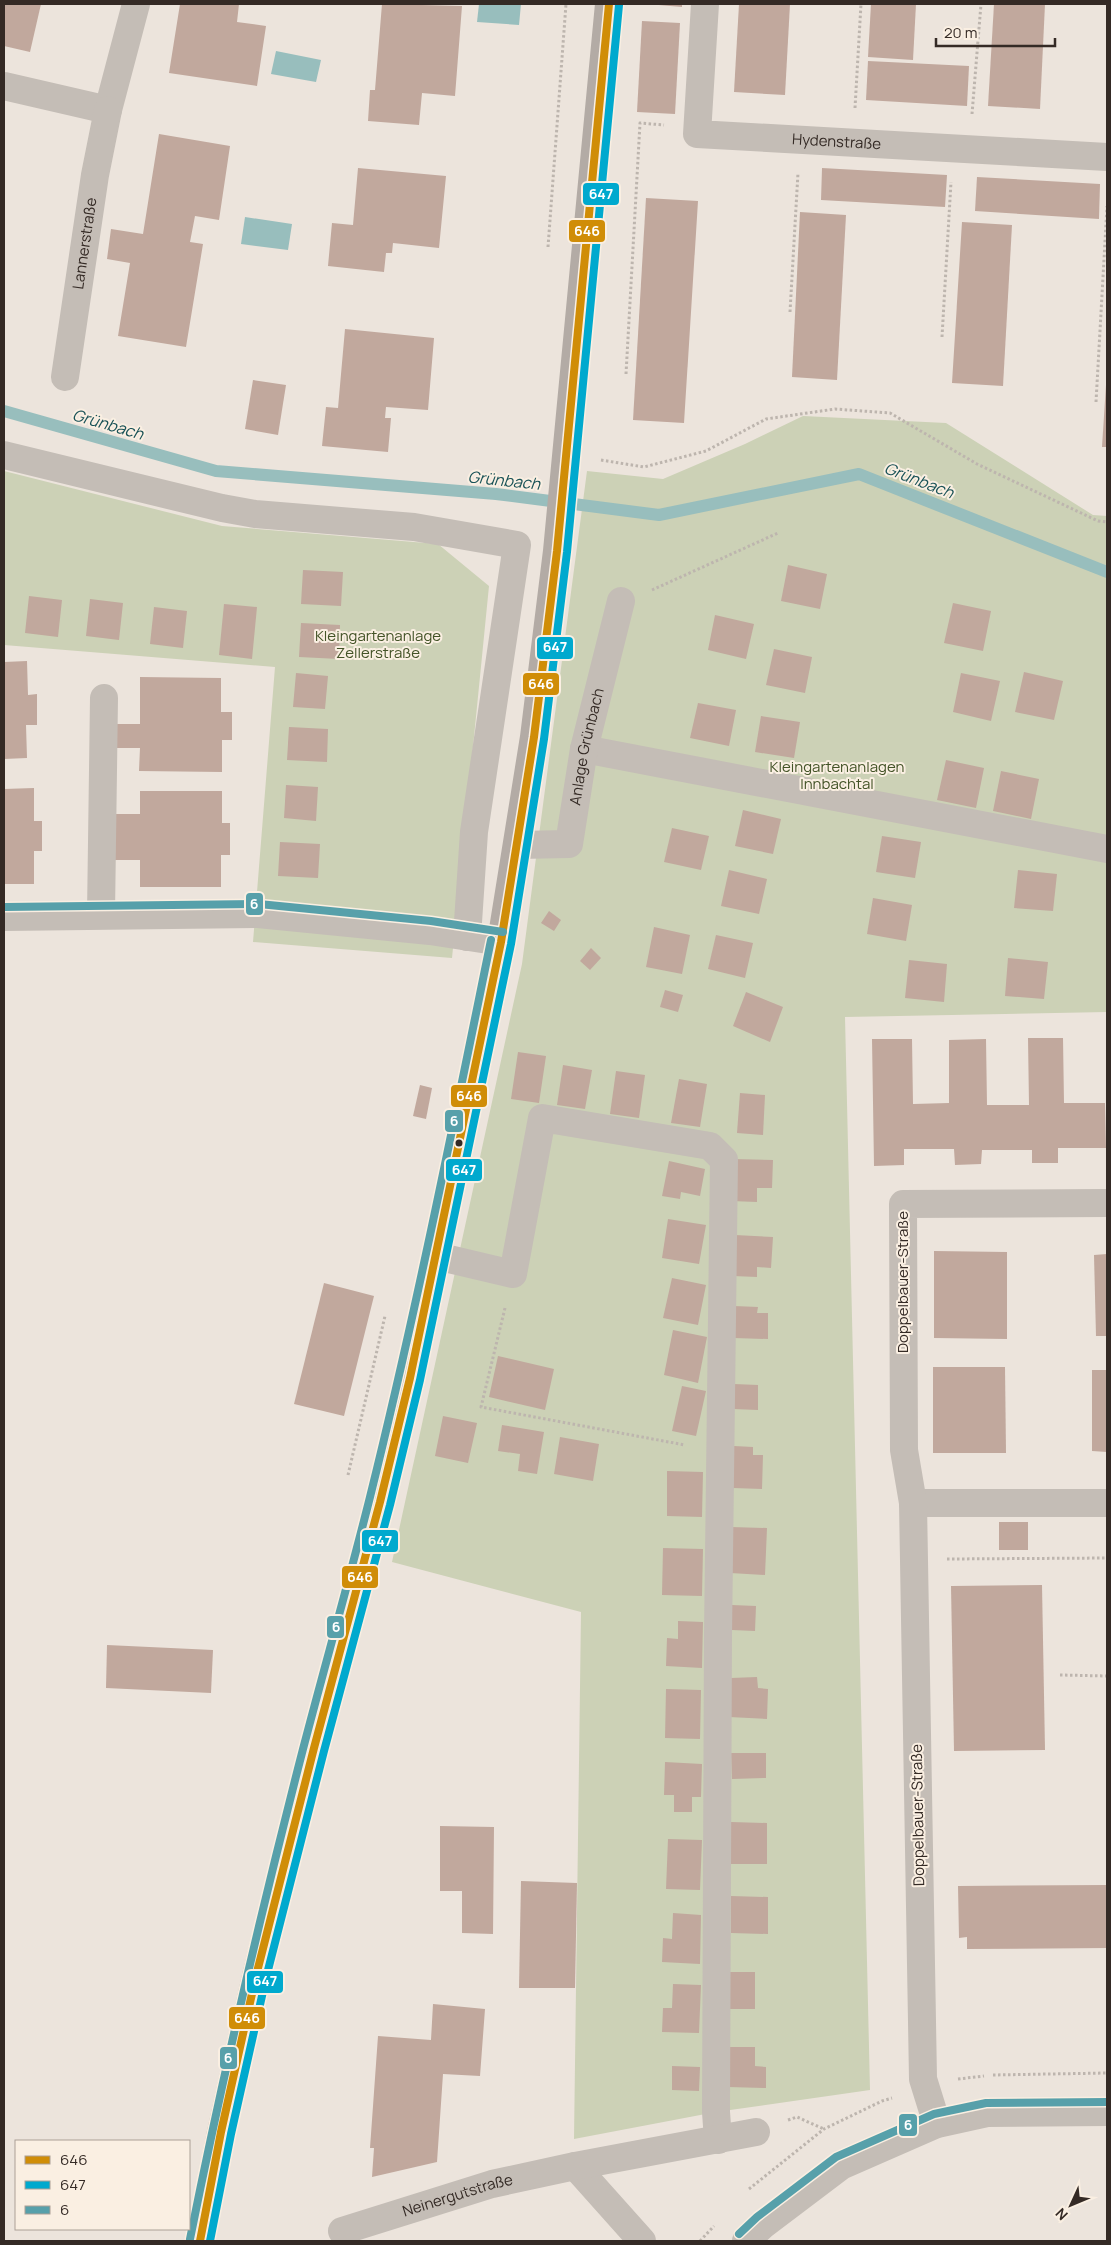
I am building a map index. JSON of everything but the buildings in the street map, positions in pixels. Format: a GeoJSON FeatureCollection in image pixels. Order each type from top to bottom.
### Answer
{"type":"FeatureCollection","features":[{"type":"Feature","properties":{"kind":"main road"},"geometry":{"type":"LineString","coordinates":[[200,2241],[221,2132],[256,1976],[314,1748],[380,1502],[436,1256],[501,942],[534,737],[558,535],[609,4]]}},
{"type":"Feature","properties":{"kind":"street","name":"Lannerstraße"},"geometry":{"type":"LineString","coordinates":[[65,376],[95,176],[108,110],[136,4]]}},
{"type":"Feature","properties":{"kind":"street"},"geometry":{"type":"LineString","coordinates":[[697,126],[705,4]]}},
{"type":"Feature","properties":{"kind":"street"},"geometry":{"type":"LineString","coordinates":[[4,86],[108,110]]}},
{"type":"Feature","properties":{"kind":"street","name":"Hydenstraße"},"geometry":{"type":"LineString","coordinates":[[697,126],[697,134],[1107,157]]}},
{"type":"Feature","properties":{"kind":"street"},"geometry":{"type":"LineString","coordinates":[[4,455],[222,508],[255,514],[414,527],[517,545],[474,832],[467,937]]}},
{"type":"Feature","properties":{"kind":"street","name":"Anlage Grünbach"},"geometry":{"type":"LineString","coordinates":[[518,845],[569,844],[584,749],[621,602]]}},
{"type":"Feature","properties":{"kind":"street"},"geometry":{"type":"LineString","coordinates":[[101,914],[104,698]]}},
{"type":"Feature","properties":{"kind":"street"},"geometry":{"type":"LineString","coordinates":[[584,749],[1107,849]]}},
{"type":"Feature","properties":{"kind":"street"},"geometry":{"type":"LineString","coordinates":[[4,917],[101,914],[258,914],[430,931],[501,942]]}},
{"type":"Feature","properties":{"kind":"street"},"geometry":{"type":"LineString","coordinates":[[436,1256],[513,1274],[542,1118],[710,1146],[724,1160],[720,1451],[716,2092],[718,2140]]}},
{"type":"Feature","properties":{"kind":"street","name":"Doppelbauer-Straße"},"geometry":{"type":"LineString","coordinates":[[937,2124],[922,2079],[913,1503],[904,1450],[903,1204],[1107,1203]]}},
{"type":"Feature","properties":{"kind":"street"},"geometry":{"type":"LineString","coordinates":[[913,1503],[1107,1503]]}},
{"type":"Feature","properties":{"kind":"street"},"geometry":{"type":"LineString","coordinates":[[746,2241],[763,2225],[841,2166],[937,2124],[987,2113],[1107,2112]]}},
{"type":"Feature","properties":{"kind":"street","name":"Neinergutstraße"},"geometry":{"type":"LineString","coordinates":[[342,2231],[492,2184],[575,2166],[756,2132]]}},
{"type":"Feature","properties":{"kind":"street"},"geometry":{"type":"LineString","coordinates":[[575,2166],[642,2241]]}},
{"type":"Feature","properties":{"kind":"path"},"geometry":{"type":"LineString","coordinates":[[548,257],[566,4]]}},
{"type":"Feature","properties":{"kind":"path"},"geometry":{"type":"LineString","coordinates":[[853,143],[861,4]]}},
{"type":"Feature","properties":{"kind":"path"},"geometry":{"type":"LineString","coordinates":[[942,337],[961,149],[981,4]]}},
{"type":"Feature","properties":{"kind":"path"},"geometry":{"type":"LineString","coordinates":[[626,374],[640,123],[697,126]]}},
{"type":"Feature","properties":{"kind":"path"},"geometry":{"type":"LineString","coordinates":[[790,312],[800,140]]}},
{"type":"Feature","properties":{"kind":"path"},"geometry":{"type":"LineString","coordinates":[[1096,402],[1107,206]]}},
{"type":"Feature","properties":{"kind":"path"},"geometry":{"type":"LineString","coordinates":[[565,464],[644,467],[706,451],[766,419],[835,409],[890,413],[977,464],[1098,521],[1107,522]]}},
{"type":"Feature","properties":{"kind":"path"},"geometry":{"type":"LineString","coordinates":[[621,602],[664,586],[778,533]]}},
{"type":"Feature","properties":{"kind":"path"},"geometry":{"type":"LineString","coordinates":[[513,1274],[482,1407],[720,1451]]}},
{"type":"Feature","properties":{"kind":"path"},"geometry":{"type":"LineString","coordinates":[[346,1481],[386,1310]]}},
{"type":"Feature","properties":{"kind":"path"},"geometry":{"type":"LineString","coordinates":[[914,1559],[1107,1558]]}},
{"type":"Feature","properties":{"kind":"path"},"geometry":{"type":"LineString","coordinates":[[1060,1675],[1107,1676]]}},
{"type":"Feature","properties":{"kind":"green space","name":"Kleingartenanlagen Innbachtal"},"geometry":{"type":"Polygon","coordinates":[[[803,416],[946,423],[1093,515],[1107,516],[1107,1012],[845,1017],[870,2090],[716,2112],[574,2139],[581,1612],[392,1562],[522,964],[587,471],[663,479],[745,444],[803,416]]]}},
{"type":"Feature","properties":{"kind":"green space","name":"Kleingartenanlage Zellerstraße"},"geometry":{"type":"Polygon","coordinates":[[[4,471],[222,526],[438,544],[489,586],[452,958],[253,942],[275,667],[4,645],[4,471]]]}},
{"type":"Feature","properties":{"kind":"water"},"geometry":{"type":"Polygon","coordinates":[[[479,4],[521,4],[519,25],[477,22],[479,4]]]}},
{"type":"Feature","properties":{"kind":"water"},"geometry":{"type":"Polygon","coordinates":[[[276,51],[321,60],[316,82],[271,74],[276,51]]]}},
{"type":"Feature","properties":{"kind":"water"},"geometry":{"type":"Polygon","coordinates":[[[245,217],[292,224],[288,250],[241,244],[245,217]]]}},
{"type":"Feature","properties":{"kind":"waterway","name":"Grünbach"},"geometry":{"type":"LineString","coordinates":[[4,411],[216,471],[496,494],[659,515],[859,474],[1107,572]]}},
{"type":"Feature","properties":{"kind":"transit line","name":"646"},"geometry":{"type":"LineString","coordinates":[[200,2241],[221,2132],[256,1976],[314,1748],[380,1502],[410,1378],[501,942],[534,737],[557,551],[609,4]]}},
{"type":"Feature","properties":{"kind":"transit line","name":"647"},"geometry":{"type":"LineString","coordinates":[[210,2241],[231,2134],[266,1978],[390,1505],[420,1380],[511,944],[544,739],[567,552],[619,5]]}},
{"type":"Feature","properties":{"kind":"transit line","name":"6"},"geometry":{"type":"LineString","coordinates":[[4,907],[259,904],[431,921],[503,932]]}},
{"type":"Feature","properties":{"kind":"transit line","name":"6"},"geometry":{"type":"LineString","coordinates":[[190,2239],[229,2055],[272,1871],[387,1428],[434,1219],[491,940]]}},
{"type":"Feature","properties":{"kind":"transit line","name":"6"},"geometry":{"type":"LineString","coordinates":[[739,2234],[757,2217],[836,2157],[934,2114],[986,2103],[1107,2102]]}}]}
